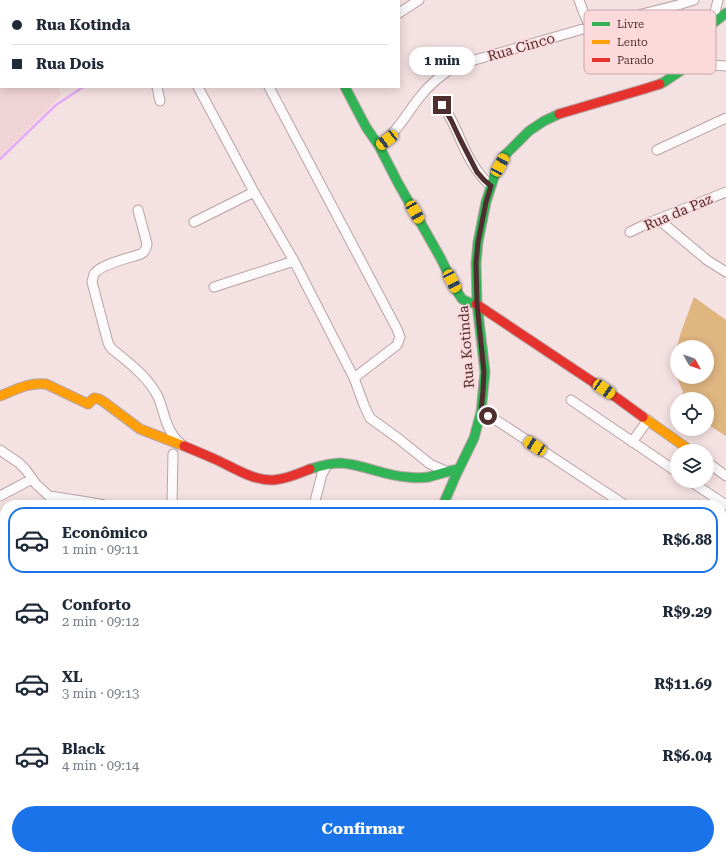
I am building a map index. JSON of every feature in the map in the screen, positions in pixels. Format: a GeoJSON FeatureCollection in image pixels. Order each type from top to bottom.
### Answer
{"type":"FeatureCollection","features":[{"type":"Feature","properties":{"kind":"street"},"geometry":{"type":"LineString","coordinates":[[400,12],[419,0]]}},
{"type":"Feature","properties":{"kind":"street"},"geometry":{"type":"LineString","coordinates":[[579,0],[584,13]]}},
{"type":"Feature","properties":{"kind":"street","name":"Rua Cinco"},"geometry":{"type":"LineString","coordinates":[[658,10],[694,0]]}},
{"type":"Feature","properties":{"kind":"street"},"geometry":{"type":"LineString","coordinates":[[716,10],[718,0]]}},
{"type":"Feature","properties":{"kind":"street"},"geometry":{"type":"LineString","coordinates":[[716,21],[726,13]]}},
{"type":"Feature","properties":{"kind":"street","name":"Rua Cinco"},"geometry":{"type":"LineString","coordinates":[[380,146],[395,132],[420,97],[431,85],[457,65],[584,29]]}},
{"type":"Feature","properties":{"kind":"street"},"geometry":{"type":"LineString","coordinates":[[716,65],[726,66]]}},
{"type":"Feature","properties":{"kind":"street","name":"Rua Kotinda"},"geometry":{"type":"LineString","coordinates":[[445,500],[474,438],[481,412],[484,372],[477,304],[476,263],[478,242],[485,207],[496,171],[504,156],[529,131],[555,115],[644,89],[664,82],[676,74]]}},
{"type":"Feature","properties":{"kind":"street"},"geometry":{"type":"LineString","coordinates":[[157,88],[160,101]]}},
{"type":"Feature","properties":{"kind":"street"},"geometry":{"type":"LineString","coordinates":[[199,88],[254,192],[294,261],[354,378],[370,418],[430,464],[446,471]]}},
{"type":"Feature","properties":{"kind":"street"},"geometry":{"type":"LineString","coordinates":[[270,88],[400,337],[397,345],[354,378]]}},
{"type":"Feature","properties":{"kind":"street"},"geometry":{"type":"LineString","coordinates":[[346,88],[366,127],[380,146],[398,183],[462,299],[477,304],[617,398],[681,444]]}},
{"type":"Feature","properties":{"kind":"street"},"geometry":{"type":"LineString","coordinates":[[440,102],[451,120],[477,172],[491,186]]}},
{"type":"Feature","properties":{"kind":"street"},"geometry":{"type":"LineString","coordinates":[[657,150],[726,118]]}},
{"type":"Feature","properties":{"kind":"street"},"geometry":{"type":"LineString","coordinates":[[194,222],[254,192]]}},
{"type":"Feature","properties":{"kind":"street","name":"Rua da Paz"},"geometry":{"type":"LineString","coordinates":[[630,232],[658,219],[726,192]]}},
{"type":"Feature","properties":{"kind":"street"},"geometry":{"type":"LineString","coordinates":[[138,210],[146,249],[144,252],[102,267],[93,275],[92,282],[109,345],[150,383],[158,397],[172,435],[182,446]]}},
{"type":"Feature","properties":{"kind":"street"},"geometry":{"type":"LineString","coordinates":[[658,219],[707,260],[722,264],[726,272]]}},
{"type":"Feature","properties":{"kind":"street"},"geometry":{"type":"LineString","coordinates":[[214,287],[294,261]]}},
{"type":"Feature","properties":{"kind":"street"},"geometry":{"type":"LineString","coordinates":[[0,396],[28,385],[39,383],[46,384],[88,404],[95,398],[109,405],[140,429],[212,458],[257,479],[280,479],[333,463],[348,464],[385,474],[413,478],[426,477],[459,469]]}},
{"type":"Feature","properties":{"kind":"street"},"geometry":{"type":"LineString","coordinates":[[571,400],[670,467]]}},
{"type":"Feature","properties":{"kind":"street"},"geometry":{"type":"LineString","coordinates":[[481,412],[496,420],[617,500]]}},
{"type":"Feature","properties":{"kind":"street"},"geometry":{"type":"LineString","coordinates":[[632,442],[648,420]]}},
{"type":"Feature","properties":{"kind":"street"},"geometry":{"type":"LineString","coordinates":[[0,450],[19,463],[49,496],[75,500]]}},
{"type":"Feature","properties":{"kind":"street"},"geometry":{"type":"LineString","coordinates":[[172,500],[173,454]]}},
{"type":"Feature","properties":{"kind":"street"},"geometry":{"type":"LineString","coordinates":[[315,500],[326,465]]}},
{"type":"Feature","properties":{"kind":"street"},"geometry":{"type":"LineString","coordinates":[[714,467],[726,476]]}},
{"type":"Feature","properties":{"kind":"street"},"geometry":{"type":"LineString","coordinates":[[0,496],[32,479]]}},
{"type":"Feature","properties":{"kind":"street"},"geometry":{"type":"LineString","coordinates":[[700,488],[717,500]]}},
{"type":"Feature","properties":{"kind":"shaded area"},"geometry":{"type":"Polygon","coordinates":[[[0,88],[58,88],[62,95],[0,156],[0,88]]]}},
{"type":"Feature","properties":{"kind":"shaded area"},"geometry":{"type":"Polygon","coordinates":[[[694,297],[726,320],[726,436],[714,428],[714,392],[683,392],[680,384],[714,384],[714,340],[679,340],[694,297]]]}},
{"type":"Feature","properties":{"kind":"waterway"},"geometry":{"type":"LineString","coordinates":[[0,159],[56,105],[82,88]]}},
{"type":"Feature","properties":{"kind":"traffic: fast"},"geometry":{"type":"LineString","coordinates":[[716,21],[726,13]]}},
{"type":"Feature","properties":{"kind":"traffic: fast"},"geometry":{"type":"LineString","coordinates":[[660,84],[676,74]]}},
{"type":"Feature","properties":{"kind":"traffic: fast"},"geometry":{"type":"LineString","coordinates":[[346,88],[440,257],[458,293],[462,299],[476,304]]}},
{"type":"Feature","properties":{"kind":"traffic: fast"},"geometry":{"type":"LineString","coordinates":[[445,500],[474,438],[481,412],[485,372],[477,304],[476,263],[478,242],[486,202],[496,171],[504,156],[529,131],[544,121],[559,114]]}},
{"type":"Feature","properties":{"kind":"traffic: fast"},"geometry":{"type":"LineString","coordinates":[[310,469],[340,463],[357,465],[398,476],[418,478],[429,477],[459,469]]}},
{"type":"Feature","properties":{"kind":"traffic: slow"},"geometry":{"type":"LineString","coordinates":[[0,396],[28,385],[46,384],[88,404],[94,398],[99,399],[140,429],[184,446]]}},
{"type":"Feature","properties":{"kind":"traffic: slow"},"geometry":{"type":"LineString","coordinates":[[643,417],[681,444]]}},
{"type":"Feature","properties":{"kind":"traffic: jam"},"geometry":{"type":"LineString","coordinates":[[559,114],[660,84]]}},
{"type":"Feature","properties":{"kind":"traffic: jam"},"geometry":{"type":"LineString","coordinates":[[476,304],[643,417]]}},
{"type":"Feature","properties":{"kind":"traffic: jam"},"geometry":{"type":"LineString","coordinates":[[184,446],[259,479],[274,480],[292,476],[310,469]]}},
{"type":"Feature","properties":{"kind":"route"},"geometry":{"type":"LineString","coordinates":[[442,105],[477,172],[491,186],[486,202],[478,242],[476,263],[476,298],[483,349],[484,372],[481,412],[488,416]]}}]}
